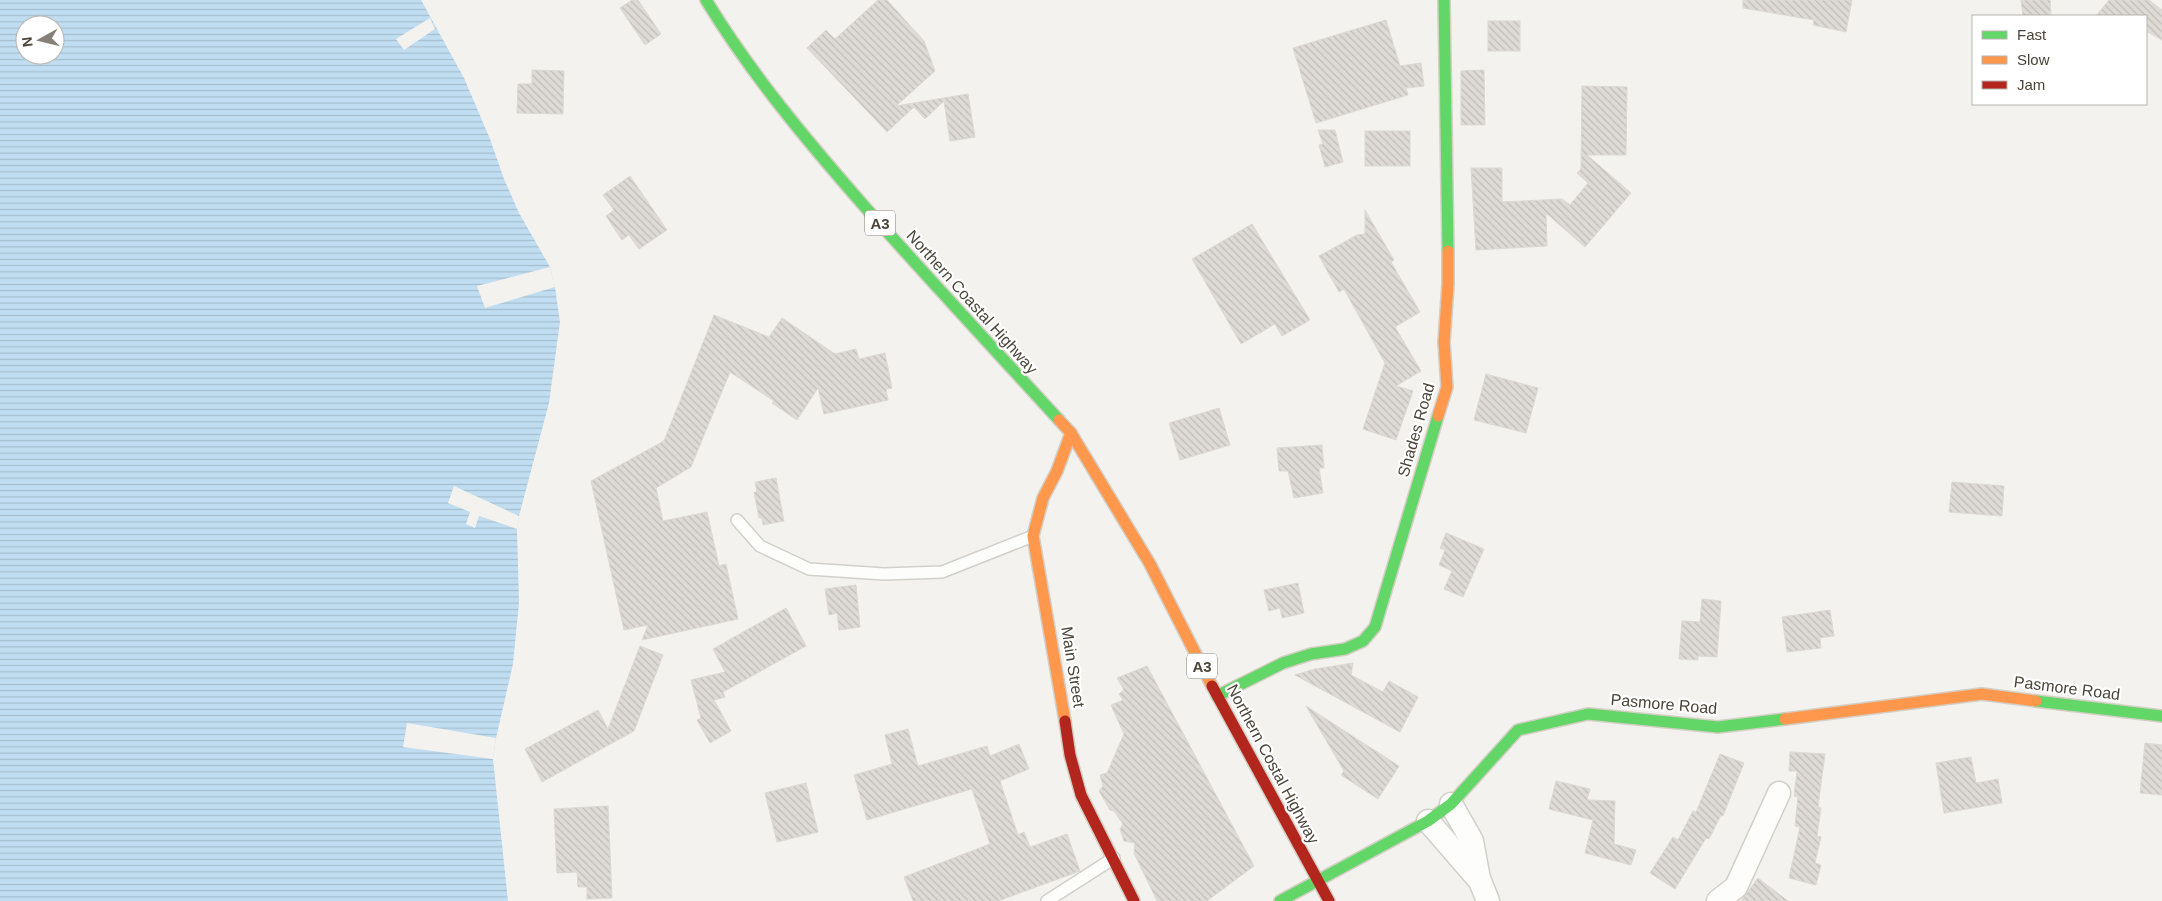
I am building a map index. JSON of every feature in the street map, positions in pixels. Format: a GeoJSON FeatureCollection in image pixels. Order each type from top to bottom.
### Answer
{"type":"FeatureCollection","features":[{"type":"Feature","properties":{"kind":"street","name":"Northern Coastal Highway"},"geometry":{"type":"LineString","coordinates":[[706,0],[720,23],[804,138],[1070,433]]}},
{"type":"Feature","properties":{"kind":"street","name":"Shades Road"},"geometry":{"type":"LineString","coordinates":[[1217,696],[1283,663],[1311,654],[1345,649],[1363,641],[1374,627],[1447,387],[1444,342],[1448,284],[1444,0]]}},
{"type":"Feature","properties":{"kind":"street","name":"Main Street"},"geometry":{"type":"LineString","coordinates":[[1070,433],[1057,471],[1043,498],[1033,536],[1060,684],[1070,755],[1081,795],[1134,901]]}},
{"type":"Feature","properties":{"kind":"street","name":"Northern Costal Highway"},"geometry":{"type":"LineString","coordinates":[[1070,433],[1150,564],[1217,696],[1329,901]]}},
{"type":"Feature","properties":{"kind":"street","name":"Pasmore Road"},"geometry":{"type":"LineString","coordinates":[[1280,901],[1428,821],[1450,804],[1518,730],[1588,714],[1718,727],[1982,694],[2162,716]]}},
{"type":"Feature","properties":{"kind":"street"},"geometry":{"type":"LineString","coordinates":[[1718,901],[1736,887],[1779,794]]}},
{"type":"Feature","properties":{"kind":"street"},"geometry":{"type":"LineString","coordinates":[[1450,804],[1472,841],[1484,891]]}},
{"type":"Feature","properties":{"kind":"street"},"geometry":{"type":"LineString","coordinates":[[1428,821],[1484,891]]}},
{"type":"Feature","properties":{"kind":"lane"},"geometry":{"type":"LineString","coordinates":[[737,520],[760,546],[809,569],[884,574],[942,572],[1033,536]]}},
{"type":"Feature","properties":{"kind":"lane"},"geometry":{"type":"LineString","coordinates":[[1048,901],[1114,858]]}},
{"type":"Feature","properties":{"kind":"water"},"geometry":{"type":"Polygon","coordinates":[[[0,0],[421,0],[464,78],[519,213],[550,267],[560,322],[549,403],[517,529],[519,603],[513,664],[493,759],[508,901],[0,901],[0,0]]]}},
{"type":"Feature","properties":{"kind":"pier"},"geometry":{"type":"Polygon","coordinates":[[[430,18],[435,29],[404,50],[396,39],[430,18]]]}},
{"type":"Feature","properties":{"kind":"pier"},"geometry":{"type":"Polygon","coordinates":[[[550,267],[555,287],[485,308],[477,286],[550,267]]]}},
{"type":"Feature","properties":{"kind":"pier"},"geometry":{"type":"Polygon","coordinates":[[[454,486],[519,516],[517,529],[479,516],[475,528],[466,524],[470,512],[448,503],[454,486]]]}},
{"type":"Feature","properties":{"kind":"pier"},"geometry":{"type":"Polygon","coordinates":[[[407,723],[496,738],[493,759],[403,747],[407,723]]]}},
{"type":"Feature","properties":{"kind":"building"},"geometry":{"type":"Polygon","coordinates":[[[632,0],[638,0],[661,34],[645,45],[620,8],[632,0]]]}},
{"type":"Feature","properties":{"kind":"building"},"geometry":{"type":"Polygon","coordinates":[[[878,0],[887,0],[924,41],[935,71],[896,106],[968,94],[975,137],[950,141],[944,101],[925,119],[914,107],[887,132],[807,48],[826,30],[835,39],[878,0]]]}},
{"type":"Feature","properties":{"kind":"building"},"geometry":{"type":"Polygon","coordinates":[[[1743,0],[1852,0],[1846,32],[1813,25],[1814,20],[1743,8],[1743,0]]]}},
{"type":"Feature","properties":{"kind":"building"},"geometry":{"type":"Polygon","coordinates":[[[2021,0],[2050,0],[2051,15],[2023,15],[2021,0]]]}},
{"type":"Feature","properties":{"kind":"building"},"geometry":{"type":"Polygon","coordinates":[[[2109,0],[2149,0],[2162,10],[2162,40],[2147,32],[2147,15],[2097,15],[2109,0]]]}},
{"type":"Feature","properties":{"kind":"building"},"geometry":{"type":"Polygon","coordinates":[[[1386,20],[1400,66],[1421,63],[1424,86],[1406,88],[1408,95],[1316,123],[1293,48],[1386,20]]]}},
{"type":"Feature","properties":{"kind":"building"},"geometry":{"type":"Polygon","coordinates":[[[1488,21],[1520,21],[1520,51],[1488,51],[1488,21]]]}},
{"type":"Feature","properties":{"kind":"building"},"geometry":{"type":"Polygon","coordinates":[[[532,70],[564,71],[563,114],[517,113],[518,84],[532,84],[532,70]]]}},
{"type":"Feature","properties":{"kind":"building"},"geometry":{"type":"Polygon","coordinates":[[[1484,70],[1485,125],[1461,125],[1461,71],[1484,70]]]}},
{"type":"Feature","properties":{"kind":"building"},"geometry":{"type":"Polygon","coordinates":[[[1582,86],[1627,87],[1626,155],[1587,155],[1631,193],[1585,247],[1546,213],[1547,246],[1476,250],[1471,168],[1502,168],[1502,202],[1562,199],[1570,205],[1588,183],[1577,173],[1581,169],[1582,86]]]}},
{"type":"Feature","properties":{"kind":"building"},"geometry":{"type":"Polygon","coordinates":[[[1318,130],[1335,130],[1343,162],[1325,167],[1319,145],[1323,144],[1318,130]]]}},
{"type":"Feature","properties":{"kind":"building"},"geometry":{"type":"Polygon","coordinates":[[[1365,131],[1410,131],[1410,166],[1365,166],[1365,131]]]}},
{"type":"Feature","properties":{"kind":"building"},"geometry":{"type":"Polygon","coordinates":[[[630,176],[667,230],[639,249],[629,235],[622,240],[606,216],[614,210],[603,195],[630,176]]]}},
{"type":"Feature","properties":{"kind":"building"},"geometry":{"type":"Polygon","coordinates":[[[1365,210],[1394,260],[1391,262],[1420,312],[1395,327],[1421,371],[1396,386],[1413,391],[1396,440],[1363,429],[1385,363],[1344,289],[1339,292],[1319,256],[1357,235],[1365,234],[1365,210]]]}},
{"type":"Feature","properties":{"kind":"building"},"geometry":{"type":"Polygon","coordinates":[[[1252,224],[1310,320],[1282,336],[1275,324],[1241,344],[1192,259],[1252,224]]]}},
{"type":"Feature","properties":{"kind":"building"},"geometry":{"type":"Polygon","coordinates":[[[714,315],[769,337],[782,318],[835,354],[856,349],[859,359],[885,353],[892,388],[886,389],[888,400],[824,414],[818,388],[797,420],[772,403],[774,401],[730,372],[691,467],[656,488],[663,521],[707,512],[719,566],[726,564],[738,619],[642,640],[648,625],[624,630],[591,481],[664,441],[714,315]]]}},
{"type":"Feature","properties":{"kind":"building"},"geometry":{"type":"Polygon","coordinates":[[[1486,374],[1538,388],[1526,433],[1474,420],[1486,374]]]}},
{"type":"Feature","properties":{"kind":"building"},"geometry":{"type":"Polygon","coordinates":[[[1219,408],[1230,445],[1180,460],[1169,423],[1219,408]]]}},
{"type":"Feature","properties":{"kind":"building"},"geometry":{"type":"Polygon","coordinates":[[[1322,445],[1324,468],[1319,468],[1323,493],[1294,498],[1288,471],[1279,471],[1277,448],[1322,445]]]}},
{"type":"Feature","properties":{"kind":"building"},"geometry":{"type":"Polygon","coordinates":[[[776,478],[784,521],[763,525],[762,518],[759,518],[754,492],[757,492],[755,482],[776,478]]]}},
{"type":"Feature","properties":{"kind":"building"},"geometry":{"type":"Polygon","coordinates":[[[1952,482],[2004,486],[2002,516],[1949,512],[1952,482]]]}},
{"type":"Feature","properties":{"kind":"building"},"geometry":{"type":"Polygon","coordinates":[[[1446,533],[1484,549],[1463,597],[1444,589],[1452,571],[1439,565],[1445,550],[1440,548],[1446,533]]]}},
{"type":"Feature","properties":{"kind":"building"},"geometry":{"type":"Polygon","coordinates":[[[1298,583],[1304,613],[1282,618],[1280,608],[1269,611],[1264,590],[1298,583]]]}},
{"type":"Feature","properties":{"kind":"building"},"geometry":{"type":"Polygon","coordinates":[[[856,585],[860,627],[839,630],[837,613],[829,615],[825,589],[856,585]]]}},
{"type":"Feature","properties":{"kind":"building"},"geometry":{"type":"Polygon","coordinates":[[[1702,599],[1721,601],[1717,657],[1698,656],[1698,660],[1679,659],[1682,621],[1700,622],[1702,599]]]}},
{"type":"Feature","properties":{"kind":"building"},"geometry":{"type":"Polygon","coordinates":[[[786,608],[806,646],[723,692],[725,697],[714,700],[731,731],[710,743],[697,720],[701,718],[691,680],[725,672],[713,649],[786,608]]]}},
{"type":"Feature","properties":{"kind":"building"},"geometry":{"type":"Polygon","coordinates":[[[1830,610],[1834,636],[1820,638],[1821,648],[1787,652],[1782,617],[1830,610]]]}},
{"type":"Feature","properties":{"kind":"building"},"geometry":{"type":"Polygon","coordinates":[[[640,646],[663,655],[634,731],[542,782],[525,749],[598,710],[608,729],[640,646]]]}},
{"type":"Feature","properties":{"kind":"building"},"geometry":{"type":"Polygon","coordinates":[[[1353,663],[1351,675],[1383,692],[1389,681],[1418,697],[1400,732],[1295,675],[1315,669],[1353,663]]]}},
{"type":"Feature","properties":{"kind":"building"},"geometry":{"type":"Polygon","coordinates":[[[1147,666],[1254,866],[1207,901],[1157,901],[1134,853],[1135,843],[1124,841],[1120,829],[1123,824],[1114,811],[1110,810],[1099,791],[1103,786],[1100,775],[1107,773],[1124,734],[1111,705],[1123,700],[1119,694],[1124,690],[1117,678],[1147,666]]]}},
{"type":"Feature","properties":{"kind":"building"},"geometry":{"type":"Polygon","coordinates":[[[1306,706],[1399,766],[1378,799],[1341,775],[1344,771],[1306,706]]]}},
{"type":"Feature","properties":{"kind":"building"},"geometry":{"type":"Polygon","coordinates":[[[908,729],[918,766],[987,746],[990,756],[1019,744],[1029,769],[1000,781],[1018,835],[1024,832],[1030,847],[1067,834],[1080,871],[998,901],[913,901],[904,877],[990,844],[972,789],[867,820],[854,775],[892,764],[885,735],[908,729]]]}},
{"type":"Feature","properties":{"kind":"building"},"geometry":{"type":"Polygon","coordinates":[[[2145,743],[2162,745],[2162,795],[2140,793],[2145,743]]]}},
{"type":"Feature","properties":{"kind":"building"},"geometry":{"type":"Polygon","coordinates":[[[1790,752],[1825,754],[1818,807],[1821,808],[1817,836],[1821,837],[1815,863],[1821,865],[1816,885],[1789,878],[1800,827],[1795,826],[1798,797],[1794,796],[1797,771],[1789,771],[1790,752]]]}},
{"type":"Feature","properties":{"kind":"building"},"geometry":{"type":"Polygon","coordinates":[[[1720,754],[1744,763],[1723,816],[1721,815],[1709,839],[1706,838],[1675,889],[1650,873],[1673,837],[1678,840],[1693,811],[1696,812],[1720,754]]]}},
{"type":"Feature","properties":{"kind":"building"},"geometry":{"type":"Polygon","coordinates":[[[1971,757],[1976,783],[1998,779],[2002,803],[1944,813],[1936,763],[1971,757]]]}},
{"type":"Feature","properties":{"kind":"building"},"geometry":{"type":"Polygon","coordinates":[[[1556,781],[1590,789],[1587,800],[1615,801],[1614,844],[1636,850],[1631,865],[1585,853],[1593,820],[1549,809],[1556,781]]]}},
{"type":"Feature","properties":{"kind":"building"},"geometry":{"type":"Polygon","coordinates":[[[806,783],[818,832],[777,842],[765,793],[806,783]]]}},
{"type":"Feature","properties":{"kind":"building"},"geometry":{"type":"Polygon","coordinates":[[[608,806],[612,898],[587,899],[587,887],[578,887],[577,872],[557,873],[554,809],[608,806]]]}},
{"type":"Feature","properties":{"kind":"building"},"geometry":{"type":"Polygon","coordinates":[[[1758,878],[1788,901],[1741,901],[1758,878]]]}},
{"type":"Feature","properties":{"kind":"traffic: fast"},"geometry":{"type":"LineString","coordinates":[[706,0],[761,81],[822,158],[913,261],[1059,420]]}},
{"type":"Feature","properties":{"kind":"traffic: fast"},"geometry":{"type":"LineString","coordinates":[[1444,0],[1448,251]]}},
{"type":"Feature","properties":{"kind":"traffic: fast"},"geometry":{"type":"LineString","coordinates":[[1217,696],[1283,663],[1311,654],[1345,649],[1363,641],[1375,627],[1438,416]]}},
{"type":"Feature","properties":{"kind":"traffic: fast"},"geometry":{"type":"LineString","coordinates":[[2036,701],[2162,716]]}},
{"type":"Feature","properties":{"kind":"traffic: fast"},"geometry":{"type":"LineString","coordinates":[[1280,901],[1428,821],[1451,804],[1518,730],[1588,714],[1718,727],[1785,719]]}},
{"type":"Feature","properties":{"kind":"traffic: slow"},"geometry":{"type":"LineString","coordinates":[[1438,416],[1447,387],[1444,342],[1448,251]]}},
{"type":"Feature","properties":{"kind":"traffic: slow"},"geometry":{"type":"LineString","coordinates":[[1059,420],[1071,433],[1150,564],[1212,686]]}},
{"type":"Feature","properties":{"kind":"traffic: slow"},"geometry":{"type":"LineString","coordinates":[[1065,721],[1033,536],[1043,498],[1057,471],[1071,433]]}},
{"type":"Feature","properties":{"kind":"traffic: slow"},"geometry":{"type":"LineString","coordinates":[[1785,719],[1982,694],[2036,701]]}},
{"type":"Feature","properties":{"kind":"traffic: jam"},"geometry":{"type":"LineString","coordinates":[[1212,686],[1329,901]]}},
{"type":"Feature","properties":{"kind":"traffic: jam"},"geometry":{"type":"LineString","coordinates":[[1065,721],[1070,755],[1081,795],[1134,901]]}}]}
